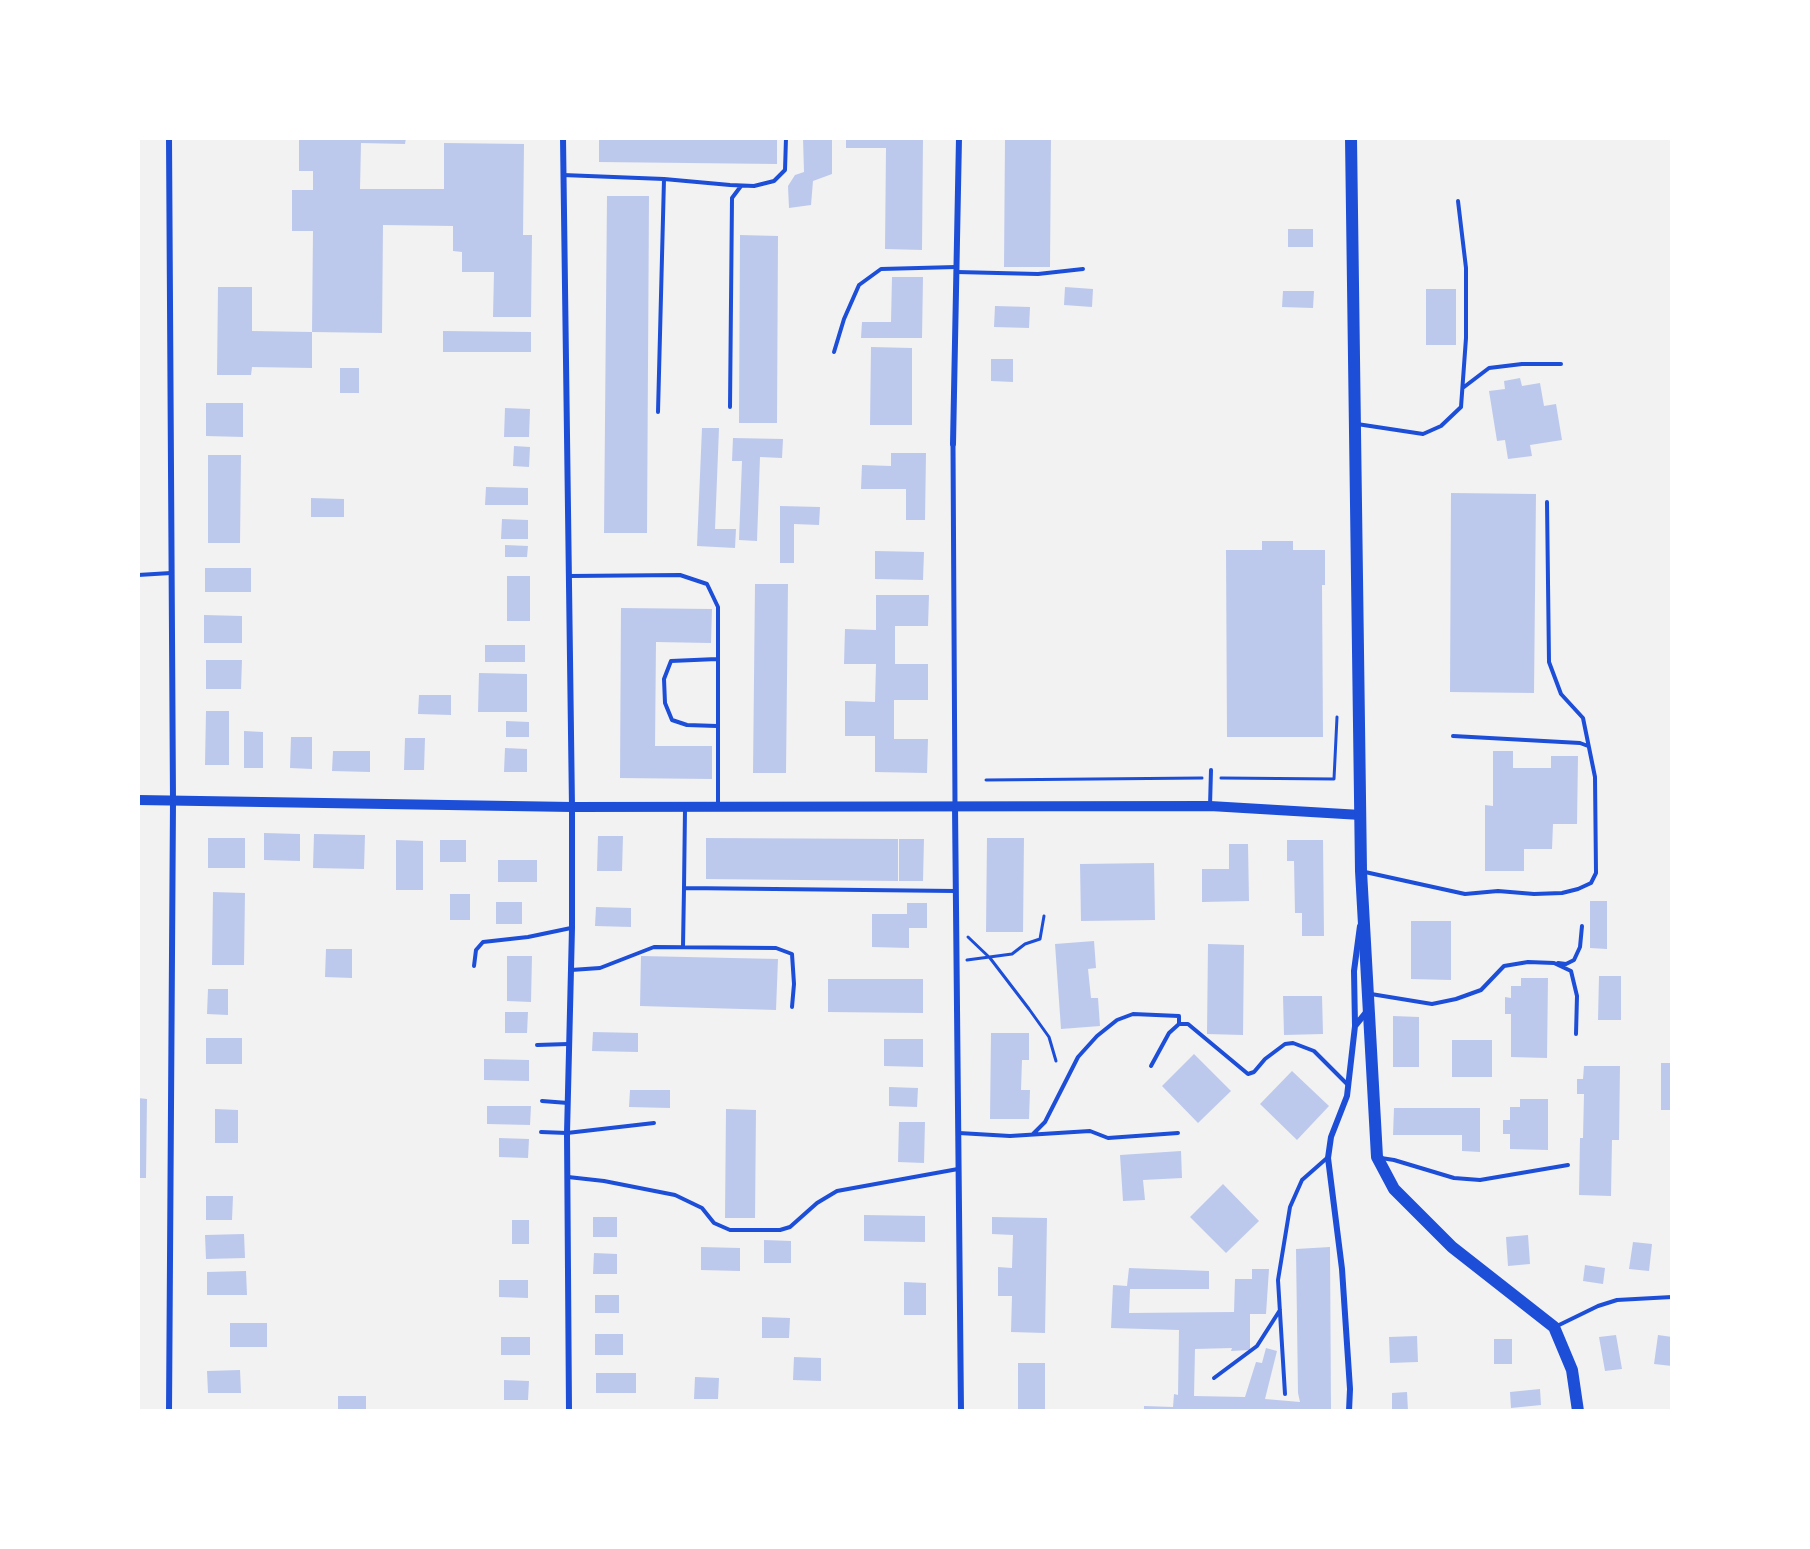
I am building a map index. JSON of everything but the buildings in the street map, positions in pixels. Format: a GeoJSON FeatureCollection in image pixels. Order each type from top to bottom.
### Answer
{"type":"FeatureCollection","features":[{"type":"Feature","properties":{"kind":"main road"},"geometry":{"type":"LineString","coordinates":[[1351,138],[1362,914],[1377,1157],[1394,1189],[1452,1247],[1554,1327],[1572,1370],[1578,1411]]}},
{"type":"Feature","properties":{"kind":"street"},"geometry":{"type":"LineString","coordinates":[[169,138],[173,801],[169,1411]]}},
{"type":"Feature","properties":{"kind":"street"},"geometry":{"type":"LineString","coordinates":[[563,138],[572,807],[572,928],[567,1133],[569,1411]]}},
{"type":"Feature","properties":{"kind":"street"},"geometry":{"type":"LineString","coordinates":[[959,138],[953,444],[961,1411]]}},
{"type":"Feature","properties":{"kind":"street"},"geometry":{"type":"LineString","coordinates":[[138,800],[572,807],[1210,806],[1361,815]]}},
{"type":"Feature","properties":{"kind":"street"},"geometry":{"type":"LineString","coordinates":[[1349,1411],[1350,1389],[1342,1269],[1328,1158],[1331,1137],[1349,1085],[1355,1026],[1354,971],[1362,914]]}},
{"type":"Feature","properties":{"kind":"street"},"geometry":{"type":"LineString","coordinates":[[1355,1026],[1368,1010]]}},
{"type":"Feature","properties":{"kind":"lane"},"geometry":{"type":"LineString","coordinates":[[563,175],[664,178],[754,186],[774,181],[785,170],[786,138]]}},
{"type":"Feature","properties":{"kind":"lane"},"geometry":{"type":"LineString","coordinates":[[658,412],[664,178]]}},
{"type":"Feature","properties":{"kind":"lane"},"geometry":{"type":"LineString","coordinates":[[730,407],[732,198],[742,186]]}},
{"type":"Feature","properties":{"kind":"lane"},"geometry":{"type":"LineString","coordinates":[[1356,424],[1423,434],[1441,426],[1461,407],[1466,338],[1466,268],[1458,201]]}},
{"type":"Feature","properties":{"kind":"lane"},"geometry":{"type":"LineString","coordinates":[[834,352],[844,319],[859,285],[881,269],[1038,274],[1083,269]]}},
{"type":"Feature","properties":{"kind":"lane"},"geometry":{"type":"LineString","coordinates":[[1463,387],[1489,368],[1522,364],[1561,364]]}},
{"type":"Feature","properties":{"kind":"lane"},"geometry":{"type":"LineString","coordinates":[[1361,871],[1466,894],[1498,891],[1534,894],[1562,893],[1591,883],[1596,873],[1595,777],[1582,718],[1561,694],[1548,662],[1547,502]]}},
{"type":"Feature","properties":{"kind":"lane"},"geometry":{"type":"LineString","coordinates":[[138,575],[172,573]]}},
{"type":"Feature","properties":{"kind":"lane"},"geometry":{"type":"LineString","coordinates":[[569,576],[680,575],[707,584],[717,607],[718,806]]}},
{"type":"Feature","properties":{"kind":"lane"},"geometry":{"type":"LineString","coordinates":[[717,659],[671,661],[664,679],[665,703],[672,720],[687,726],[717,726]]}},
{"type":"Feature","properties":{"kind":"lane"},"geometry":{"type":"LineString","coordinates":[[1453,736],[1580,743],[1588,746]]}},
{"type":"Feature","properties":{"kind":"lane"},"geometry":{"type":"LineString","coordinates":[[1210,806],[1211,770]]}},
{"type":"Feature","properties":{"kind":"lane"},"geometry":{"type":"LineString","coordinates":[[683,946],[685,806]]}},
{"type":"Feature","properties":{"kind":"lane"},"geometry":{"type":"LineString","coordinates":[[684,888],[955,891]]}},
{"type":"Feature","properties":{"kind":"lane"},"geometry":{"type":"LineString","coordinates":[[1367,993],[1432,1004],[1456,999],[1481,990],[1504,966],[1528,962],[1566,964],[1575,960],[1580,947],[1582,926]]}},
{"type":"Feature","properties":{"kind":"lane"},"geometry":{"type":"LineString","coordinates":[[474,966],[476,950],[483,942],[528,937],[572,928]]}},
{"type":"Feature","properties":{"kind":"lane"},"geometry":{"type":"LineString","coordinates":[[570,970],[600,968],[654,947],[776,948],[792,954],[794,984],[792,1007]]}},
{"type":"Feature","properties":{"kind":"lane"},"geometry":{"type":"LineString","coordinates":[[1554,963],[1570,971],[1577,996],[1576,1034]]}},
{"type":"Feature","properties":{"kind":"lane"},"geometry":{"type":"LineString","coordinates":[[1033,1134],[1045,1122],[1078,1057],[1097,1036],[1117,1020],[1133,1014],[1179,1016],[1179,1024]]}},
{"type":"Feature","properties":{"kind":"lane"},"geometry":{"type":"LineString","coordinates":[[1151,1066],[1169,1033],[1179,1024],[1188,1024],[1248,1074],[1285,1044],[1293,1043],[1314,1051],[1349,1085]]}},
{"type":"Feature","properties":{"kind":"lane"},"geometry":{"type":"LineString","coordinates":[[537,1045],[568,1044]]}},
{"type":"Feature","properties":{"kind":"lane"},"geometry":{"type":"LineString","coordinates":[[542,1101],[569,1103]]}},
{"type":"Feature","properties":{"kind":"lane"},"geometry":{"type":"LineString","coordinates":[[542,1132],[567,1133],[654,1123]]}},
{"type":"Feature","properties":{"kind":"lane"},"geometry":{"type":"LineString","coordinates":[[958,1133],[1010,1136],[1090,1131],[1108,1138],[1178,1133]]}},
{"type":"Feature","properties":{"kind":"lane"},"geometry":{"type":"LineString","coordinates":[[1377,1157],[1454,1178],[1480,1180],[1568,1165]]}},
{"type":"Feature","properties":{"kind":"lane"},"geometry":{"type":"LineString","coordinates":[[1285,1394],[1278,1280],[1290,1207],[1302,1180],[1328,1158]]}},
{"type":"Feature","properties":{"kind":"lane"},"geometry":{"type":"LineString","coordinates":[[568,1177],[604,1181],[675,1195],[702,1208],[714,1223],[730,1230],[780,1230],[790,1227],[817,1203],[837,1191],[958,1169]]}},
{"type":"Feature","properties":{"kind":"lane"},"geometry":{"type":"LineString","coordinates":[[1554,1327],[1598,1306],[1617,1300],[1672,1297]]}},
{"type":"Feature","properties":{"kind":"lane"},"geometry":{"type":"LineString","coordinates":[[1214,1378],[1257,1346],[1280,1309]]}},
{"type":"Feature","properties":{"kind":"path"},"geometry":{"type":"LineString","coordinates":[[986,780],[1334,779],[1337,717]]}},
{"type":"Feature","properties":{"kind":"path"},"geometry":{"type":"LineString","coordinates":[[966,960],[1012,954],[1025,944],[1040,939],[1044,916]]}},
{"type":"Feature","properties":{"kind":"path"},"geometry":{"type":"LineString","coordinates":[[964,933],[990,958],[1048,1037],[1056,1061]]}}]}
